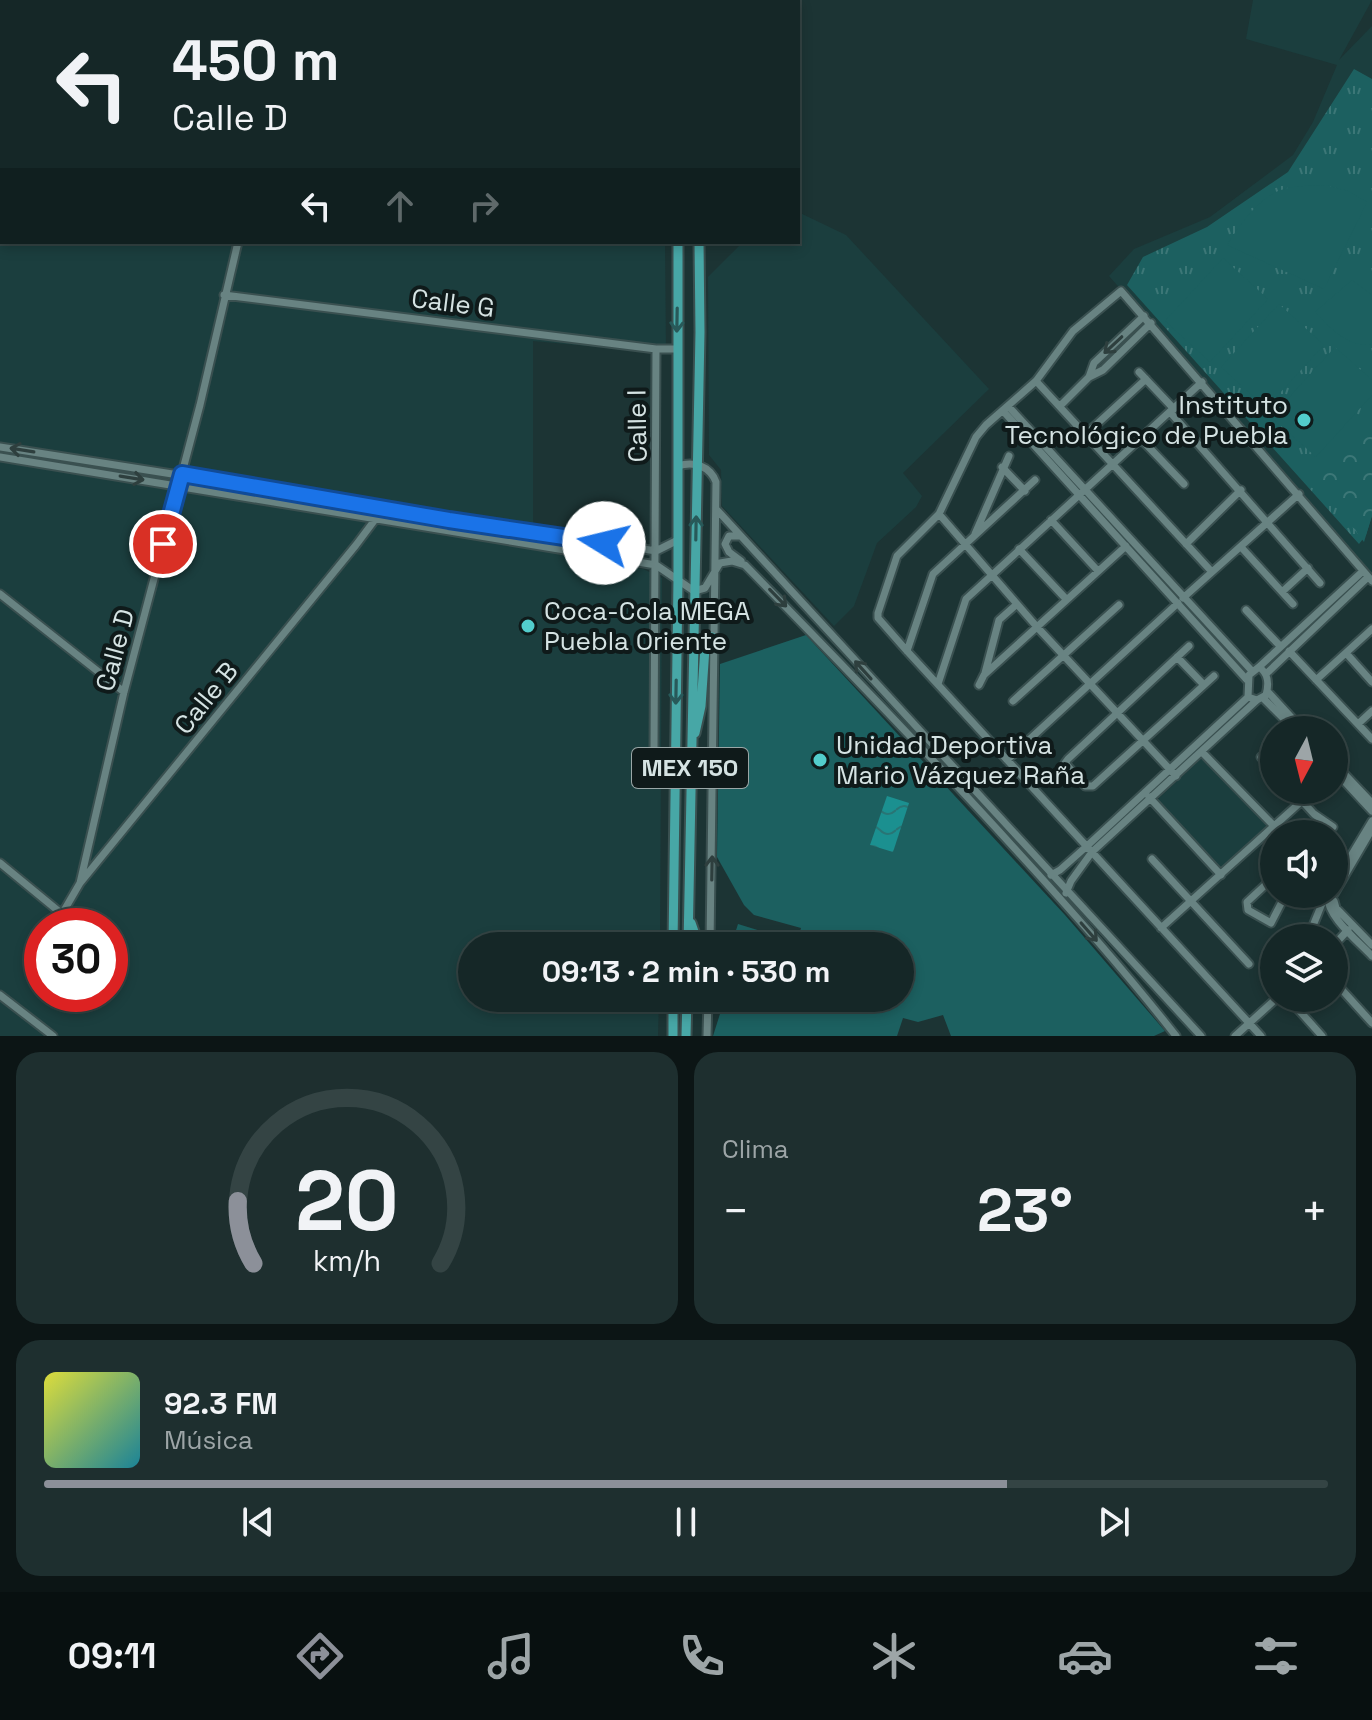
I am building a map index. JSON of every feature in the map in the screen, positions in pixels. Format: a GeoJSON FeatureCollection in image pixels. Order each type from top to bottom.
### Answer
{"type":"FeatureCollection","features":[{"type":"Feature","properties":{"kind":"main road","name":"MEX 150"},"geometry":{"type":"LineString","coordinates":[[673,932],[678,579],[678,244]]}},
{"type":"Feature","properties":{"kind":"main road","name":"MEX 150"},"geometry":{"type":"LineString","coordinates":[[688,932],[699,244]]}},
{"type":"Feature","properties":{"kind":"main road"},"geometry":{"type":"LineString","coordinates":[[690,752],[701,706],[705,648],[712,637]]}},
{"type":"Feature","properties":{"kind":"main road"},"geometry":{"type":"LineString","coordinates":[[688,914],[694,932]]}},
{"type":"Feature","properties":{"kind":"main road"},"geometry":{"type":"LineString","coordinates":[[673,1012],[673,1036]]}},
{"type":"Feature","properties":{"kind":"main road"},"geometry":{"type":"LineString","coordinates":[[686,1036],[687,1012]]}},
{"type":"Feature","properties":{"kind":"street","name":"Calle D"},"geometry":{"type":"LineString","coordinates":[[80,883],[124,692],[182,474],[237,244]]}},
{"type":"Feature","properties":{"kind":"street"},"geometry":{"type":"LineString","coordinates":[[1247,680],[1280,646],[1368,576],[1121,291],[1073,331],[1036,381],[976,437],[939,514],[897,556],[878,618],[1261,1036]]}},
{"type":"Feature","properties":{"kind":"street","name":"Calle G"},"geometry":{"type":"LineString","coordinates":[[224,295],[676,349]]}},
{"type":"Feature","properties":{"kind":"street"},"geometry":{"type":"LineString","coordinates":[[1089,377],[1094,363],[1144,316]]}},
{"type":"Feature","properties":{"kind":"street"},"geometry":{"type":"LineString","coordinates":[[1060,406],[1151,323]]}},
{"type":"Feature","properties":{"kind":"street","name":"Calle I"},"geometry":{"type":"LineString","coordinates":[[656,349],[654,751],[657,762],[674,785]]}},
{"type":"Feature","properties":{"kind":"street"},"geometry":{"type":"LineString","coordinates":[[1139,372],[1320,583]]}},
{"type":"Feature","properties":{"kind":"street"},"geometry":{"type":"LineString","coordinates":[[1086,434],[1146,379]]}},
{"type":"Feature","properties":{"kind":"street"},"geometry":{"type":"LineString","coordinates":[[1036,381],[1212,572]]}},
{"type":"Feature","properties":{"kind":"street"},"geometry":{"type":"LineString","coordinates":[[938,684],[966,599],[1202,382]]}},
{"type":"Feature","properties":{"kind":"street"},"geometry":{"type":"LineString","coordinates":[[1006,409],[1180,600],[1247,680],[1248,697]]}},
{"type":"Feature","properties":{"kind":"street"},"geometry":{"type":"LineString","coordinates":[[1141,439],[1184,484]]}},
{"type":"Feature","properties":{"kind":"street"},"geometry":{"type":"LineString","coordinates":[[0,447],[656,551],[678,540]]}},
{"type":"Feature","properties":{"kind":"street"},"geometry":{"type":"LineString","coordinates":[[969,543],[1009,456]]}},
{"type":"Feature","properties":{"kind":"street"},"geometry":{"type":"LineString","coordinates":[[0,457],[656,565],[694,591],[705,588],[720,563],[732,561],[745,565]]}},
{"type":"Feature","properties":{"kind":"street"},"geometry":{"type":"LineString","coordinates":[[100,473],[102,462]]}},
{"type":"Feature","properties":{"kind":"street"},"geometry":{"type":"LineString","coordinates":[[678,466],[707,467],[716,482],[710,932]]}},
{"type":"Feature","properties":{"kind":"street"},"geometry":{"type":"LineString","coordinates":[[1002,467],[1025,491]]}},
{"type":"Feature","properties":{"kind":"street"},"geometry":{"type":"LineString","coordinates":[[907,651],[933,574],[1035,480]]}},
{"type":"Feature","properties":{"kind":"street"},"geometry":{"type":"LineString","coordinates":[[1186,544],[1241,490]]}},
{"type":"Feature","properties":{"kind":"street"},"geometry":{"type":"LineString","coordinates":[[1082,492],[1126,546],[1180,600],[1255,669],[1266,674]]}},
{"type":"Feature","properties":{"kind":"street"},"geometry":{"type":"LineString","coordinates":[[1007,760],[1299,494]]}},
{"type":"Feature","properties":{"kind":"street","name":"Calle B"},"geometry":{"type":"LineString","coordinates":[[0,863],[62,914],[80,883],[383,509]]}},
{"type":"Feature","properties":{"kind":"street"},"geometry":{"type":"LineString","coordinates":[[717,510],[888,704],[899,723],[1064,902],[1176,1036]]}},
{"type":"Feature","properties":{"kind":"street"},"geometry":{"type":"LineString","coordinates":[[939,514],[969,543],[991,575],[1037,627],[1176,776]]}},
{"type":"Feature","properties":{"kind":"street"},"geometry":{"type":"LineString","coordinates":[[1051,520],[1098,571]]}},
{"type":"Feature","properties":{"kind":"street"},"geometry":{"type":"LineString","coordinates":[[524,542],[526,531]]}},
{"type":"Feature","properties":{"kind":"street"},"geometry":{"type":"LineString","coordinates":[[742,537],[729,536],[725,544],[729,552],[888,704],[907,717],[1056,872],[1067,891],[1201,1036]]}},
{"type":"Feature","properties":{"kind":"street"},"geometry":{"type":"LineString","coordinates":[[984,675],[1126,546]]}},
{"type":"Feature","properties":{"kind":"street"},"geometry":{"type":"LineString","coordinates":[[1241,547],[1293,604]]}},
{"type":"Feature","properties":{"kind":"street"},"geometry":{"type":"LineString","coordinates":[[1019,549],[1066,599]]}},
{"type":"Feature","properties":{"kind":"street"},"geometry":{"type":"LineString","coordinates":[[1282,592],[1308,568]]}},
{"type":"Feature","properties":{"kind":"street"},"geometry":{"type":"LineString","coordinates":[[0,594],[124,692]]}},
{"type":"Feature","properties":{"kind":"street"},"geometry":{"type":"LineString","coordinates":[[1041,878],[1056,872],[1090,849],[1148,796],[1176,776],[1262,696],[1266,674],[1333,603]]}},
{"type":"Feature","properties":{"kind":"street"},"geometry":{"type":"LineString","coordinates":[[979,685],[999,620],[1017,604]]}},
{"type":"Feature","properties":{"kind":"street"},"geometry":{"type":"LineString","coordinates":[[1013,701],[1119,605]]}},
{"type":"Feature","properties":{"kind":"street"},"geometry":{"type":"LineString","coordinates":[[1246,610],[1280,646]]}},
{"type":"Feature","properties":{"kind":"street"},"geometry":{"type":"LineString","coordinates":[[1316,680],[1371,633]]}},
{"type":"Feature","properties":{"kind":"street"},"geometry":{"type":"LineString","coordinates":[[1189,646],[1065,763],[1089,788],[1214,676]]}},
{"type":"Feature","properties":{"kind":"street"},"geometry":{"type":"LineString","coordinates":[[1289,651],[1372,739]]}},
{"type":"Feature","properties":{"kind":"street"},"geometry":{"type":"LineString","coordinates":[[1346,653],[1372,682]]}},
{"type":"Feature","properties":{"kind":"street"},"geometry":{"type":"LineString","coordinates":[[1177,657],[1204,685]]}},
{"type":"Feature","properties":{"kind":"street"},"geometry":{"type":"LineString","coordinates":[[1262,696],[1281,716]]}},
{"type":"Feature","properties":{"kind":"street"},"geometry":{"type":"LineString","coordinates":[[1148,796],[1170,769],[1248,697],[1262,696],[1286,716]]}},
{"type":"Feature","properties":{"kind":"street"},"geometry":{"type":"LineString","coordinates":[[1358,724],[1372,711]]}},
{"type":"Feature","properties":{"kind":"street"},"geometry":{"type":"LineString","coordinates":[[899,723],[907,717]]}},
{"type":"Feature","properties":{"kind":"street"},"geometry":{"type":"LineString","coordinates":[[916,742],[924,736]]}},
{"type":"Feature","properties":{"kind":"street"},"geometry":{"type":"LineString","coordinates":[[1202,752],[1268,820]]}},
{"type":"Feature","properties":{"kind":"street"},"geometry":{"type":"LineString","coordinates":[[1348,778],[1372,803]]}},
{"type":"Feature","properties":{"kind":"street"},"geometry":{"type":"LineString","coordinates":[[1348,786],[1372,811]]}},
{"type":"Feature","properties":{"kind":"street"},"geometry":{"type":"LineString","coordinates":[[1148,796],[1221,875]]}},
{"type":"Feature","properties":{"kind":"street"},"geometry":{"type":"LineString","coordinates":[[1281,820],[1299,804]]}},
{"type":"Feature","properties":{"kind":"street"},"geometry":{"type":"LineString","coordinates":[[1306,804],[1325,820]]}},
{"type":"Feature","properties":{"kind":"street"},"geometry":{"type":"LineString","coordinates":[[1348,861],[1372,821]]}},
{"type":"Feature","properties":{"kind":"street"},"geometry":{"type":"LineString","coordinates":[[1348,868],[1372,829]]}},
{"type":"Feature","properties":{"kind":"street"},"geometry":{"type":"LineString","coordinates":[[1161,928],[1260,839]]}},
{"type":"Feature","properties":{"kind":"street"},"geometry":{"type":"LineString","coordinates":[[1064,902],[1071,881],[1090,849]]}},
{"type":"Feature","properties":{"kind":"street"},"geometry":{"type":"LineString","coordinates":[[1152,859],[1249,964]]}},
{"type":"Feature","properties":{"kind":"street"},"geometry":{"type":"LineString","coordinates":[[1056,872],[1071,881]]}},
{"type":"Feature","properties":{"kind":"street"},"geometry":{"type":"LineString","coordinates":[[1260,890],[1247,902],[1248,910],[1271,923],[1279,908]]}},
{"type":"Feature","properties":{"kind":"street"},"geometry":{"type":"LineString","coordinates":[[1336,908],[1372,945]]}},
{"type":"Feature","properties":{"kind":"street"},"geometry":{"type":"LineString","coordinates":[[1348,930],[1372,956]]}},
{"type":"Feature","properties":{"kind":"street"},"geometry":{"type":"LineString","coordinates":[[0,995],[53,1036]]}},
{"type":"Feature","properties":{"kind":"street"},"geometry":{"type":"LineString","coordinates":[[1348,996],[1372,1023]]}},
{"type":"Feature","properties":{"kind":"street"},"geometry":{"type":"LineString","coordinates":[[707,1036],[708,1012]]}},
{"type":"Feature","properties":{"kind":"street"},"geometry":{"type":"LineString","coordinates":[[1235,1036],[1262,1012]]}},
{"type":"Feature","properties":{"kind":"street"},"geometry":{"type":"LineString","coordinates":[[1301,1012],[1322,1036]]}},
{"type":"Feature","properties":{"kind":"shaded area","name":"Instituto Tecnológico de Puebla"},"geometry":{"type":"Polygon","coordinates":[[[1253,0],[1372,0],[1339,60],[1372,26],[1372,575],[1109,276],[1134,249],[1210,217],[1293,155],[1313,122],[1337,65],[1246,39],[1253,0]]]}},
{"type":"Feature","properties":{"kind":"shaded area"},"geometry":{"type":"Polygon","coordinates":[[[800,213],[846,235],[989,389],[903,473],[922,496],[916,507],[877,543],[854,606],[834,626],[722,506],[721,470],[709,455],[708,277],[741,244],[800,244],[800,213]]]}},
{"type":"Feature","properties":{"kind":"shaded area"},"geometry":{"type":"Polygon","coordinates":[[[0,244],[665,244],[666,353],[533,341],[533,518],[536,550],[643,569],[662,578],[660,932],[458,932],[458,1012],[659,1012],[658,1036],[0,1036],[0,244]]]}},
{"type":"Feature","properties":{"kind":"shaded area"},"geometry":{"type":"Polygon","coordinates":[[[1204,756],[1264,820],[1260,820],[1260,834],[1223,869],[1157,800],[1204,756]]]}},
{"type":"Feature","properties":{"kind":"green space","name":"Instituto Tecnológico de Puebla"},"geometry":{"type":"Polygon","coordinates":[[[1354,69],[1372,79],[1372,516],[1366,535],[1359,544],[1127,285],[1143,257],[1207,227],[1288,172],[1354,69]]]}},
{"type":"Feature","properties":{"kind":"green space"},"geometry":{"type":"Polygon","coordinates":[[[1326,185],[1348,191],[1367,202],[1324,289],[1227,245],[1250,213],[1273,194],[1292,187],[1326,185]]]}},
{"type":"Feature","properties":{"kind":"green space"},"geometry":{"type":"Polygon","coordinates":[[[1223,258],[1268,299],[1210,362],[1165,321],[1223,258]]]}},
{"type":"Feature","properties":{"kind":"green space"},"geometry":{"type":"Polygon","coordinates":[[[1352,280],[1372,295],[1372,344],[1347,340],[1315,312],[1352,280]]]}},
{"type":"Feature","properties":{"kind":"green space"},"geometry":{"type":"Polygon","coordinates":[[[1279,304],[1324,345],[1266,408],[1221,367],[1279,304]]]}},
{"type":"Feature","properties":{"kind":"green space"},"geometry":{"type":"Polygon","coordinates":[[[1335,347],[1372,380],[1372,395],[1316,457],[1271,417],[1335,347]]]}},
{"type":"Feature","properties":{"kind":"green space"},"geometry":{"type":"Polygon","coordinates":[[[1372,415],[1372,515],[1364,542],[1311,474],[1372,415]]]}},
{"type":"Feature","properties":{"kind":"green space","name":"Unidad Deportiva Mario Vázquez Raña"},"geometry":{"type":"Polygon","coordinates":[[[806,635],[1065,915],[1165,1031],[1154,1036],[951,1036],[943,1015],[918,1022],[903,1018],[897,1036],[713,1036],[721,1012],[914,1012],[914,932],[800,932],[801,928],[754,915],[744,905],[717,857],[720,664],[806,635]]]}},
{"type":"Feature","properties":{"kind":"green space","name":"Unidad Deportiva Mario Vázquez Raña"},"geometry":{"type":"Polygon","coordinates":[[[738,924],[764,932],[735,932],[738,924]]]}},
{"type":"Feature","properties":{"kind":"water"},"geometry":{"type":"Polygon","coordinates":[[[887,796],[909,803],[893,852],[870,845],[887,796]]]}},
{"type":"Feature","properties":{"kind":"place","name":"Instituto Tecnológico de Puebla"},"geometry":{"type":"Point","coordinates":[1304,420]}},
{"type":"Feature","properties":{"kind":"place","name":"Coca-Cola MEGA Puebla Oriente"},"geometry":{"type":"Point","coordinates":[528,626]}},
{"type":"Feature","properties":{"kind":"place","name":"Unidad Deportiva Mario Vázquez Raña"},"geometry":{"type":"Point","coordinates":[820,760]}},
{"type":"Feature","properties":{"kind":"route"},"geometry":{"type":"LineString","coordinates":[[163,544],[182,474],[604,543]]}}]}
